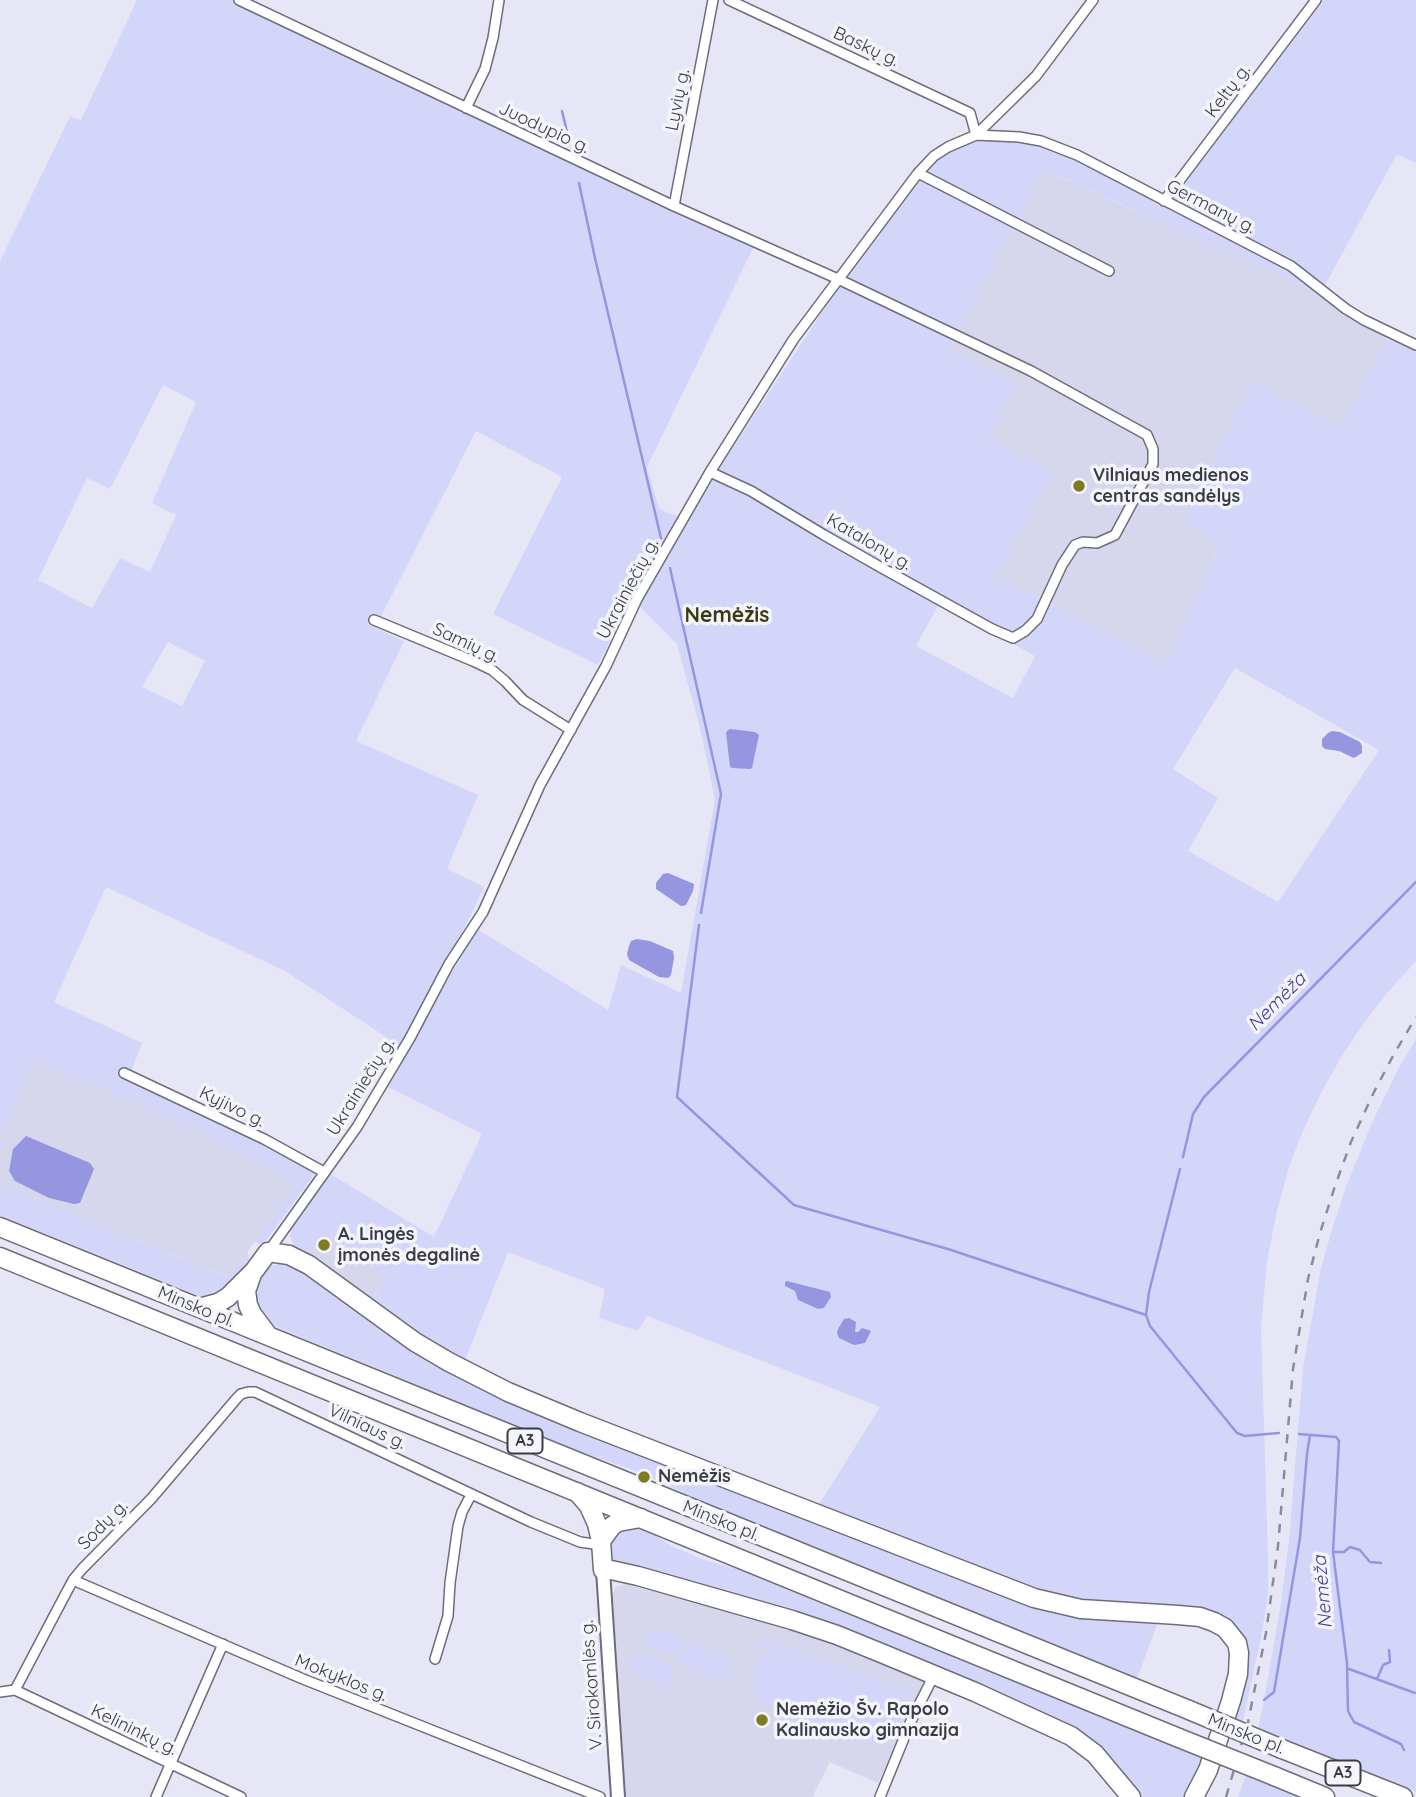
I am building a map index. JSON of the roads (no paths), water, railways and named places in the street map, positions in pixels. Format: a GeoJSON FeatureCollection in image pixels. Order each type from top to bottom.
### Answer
{"type":"FeatureCollection","features":[{"type":"Feature","properties":{"kind":"highway","name":"Minsko pl."},"geometry":{"type":"LineString","coordinates":[[0,1227],[1404,1797]]}},
{"type":"Feature","properties":{"kind":"highway"},"geometry":{"type":"LineString","coordinates":[[199,1308],[228,1297],[254,1271],[268,1252],[289,1255],[309,1265],[415,1342],[449,1362],[508,1392],[580,1422],[1034,1598],[1081,1609],[1200,1617],[1214,1622],[1225,1628],[1237,1643],[1238,1674],[1208,1770],[1194,1797]]}},
{"type":"Feature","properties":{"kind":"highway","name":"Minsko pl."},"geometry":{"type":"LineString","coordinates":[[0,1256],[1325,1797]]}},
{"type":"Feature","properties":{"kind":"highway"},"geometry":{"type":"LineString","coordinates":[[254,1271],[246,1291],[248,1305],[270,1337]]}},
{"type":"Feature","properties":{"kind":"highway"},"geometry":{"type":"LineString","coordinates":[[577,1492],[593,1514],[601,1543],[603,1570],[638,1576],[792,1620],[837,1635],[934,1675],[1071,1736],[1095,1754],[1131,1797]]}},
{"type":"Feature","properties":{"kind":"highway"},"geometry":{"type":"LineString","coordinates":[[601,1543],[618,1522],[641,1518]]}},
{"type":"Feature","properties":{"kind":"main road","name":"V. Sirokomlės g."},"geometry":{"type":"LineString","coordinates":[[603,1570],[618,1797]]}},
{"type":"Feature","properties":{"kind":"street","name":"Juodupio g."},"geometry":{"type":"LineString","coordinates":[[239,0],[1031,371],[1147,435],[1153,449],[1153,464],[1115,535],[1097,543],[1083,542],[1075,545],[1062,565],[1037,618],[1013,638]]}},
{"type":"Feature","properties":{"kind":"street"},"geometry":{"type":"LineString","coordinates":[[466,108],[485,69],[493,38],[498,0]]}},
{"type":"Feature","properties":{"kind":"street","name":"Lyvių g."},"geometry":{"type":"LineString","coordinates":[[674,206],[713,0]]}},
{"type":"Feature","properties":{"kind":"street","name":"Baskų g."},"geometry":{"type":"LineString","coordinates":[[729,0],[970,113],[976,135]]}},
{"type":"Feature","properties":{"kind":"street","name":"Ukrainiečių g."},"geometry":{"type":"LineString","coordinates":[[268,1252],[357,1127],[410,1038],[449,964],[483,912],[540,785],[606,666],[637,599],[710,472],[793,340],[918,173],[948,146],[976,135],[1035,76],[1093,0]]}},
{"type":"Feature","properties":{"kind":"street","name":"Keltų g."},"geometry":{"type":"LineString","coordinates":[[1164,201],[1316,0]]}},
{"type":"Feature","properties":{"kind":"street","name":"Germanų g."},"geometry":{"type":"LineString","coordinates":[[976,135],[1019,137],[1059,148],[1097,165],[1291,266],[1346,309],[1416,345]]}},
{"type":"Feature","properties":{"kind":"street"},"geometry":{"type":"LineString","coordinates":[[918,173],[1109,271]]}},
{"type":"Feature","properties":{"kind":"street","name":"Katalonų g."},"geometry":{"type":"LineString","coordinates":[[710,472],[751,491],[835,541],[992,629],[1013,638]]}},
{"type":"Feature","properties":{"kind":"street","name":"Samių g."},"geometry":{"type":"LineString","coordinates":[[374,621],[492,670],[523,700],[571,730]]}},
{"type":"Feature","properties":{"kind":"street","name":"Kyjivo g."},"geometry":{"type":"LineString","coordinates":[[124,1073],[264,1139],[324,1172]]}},
{"type":"Feature","properties":{"kind":"street","name":"Vilniaus g."},"geometry":{"type":"LineString","coordinates":[[248,1392],[255,1392],[471,1495],[580,1542],[601,1543]]}},
{"type":"Feature","properties":{"kind":"street","name":"Sodų g."},"geometry":{"type":"LineString","coordinates":[[15,1689],[82,1569],[151,1499],[237,1398],[248,1392]]}},
{"type":"Feature","properties":{"kind":"street"},"geometry":{"type":"LineString","coordinates":[[435,1659],[448,1616],[458,1527],[471,1495]]}},
{"type":"Feature","properties":{"kind":"street","name":"Mokyklos g."},"geometry":{"type":"LineString","coordinates":[[74,1580],[303,1679],[600,1797]]}},
{"type":"Feature","properties":{"kind":"street"},"geometry":{"type":"LineString","coordinates":[[156,1797],[223,1644]]}},
{"type":"Feature","properties":{"kind":"street"},"geometry":{"type":"LineString","coordinates":[[880,1797],[934,1675]]}},
{"type":"Feature","properties":{"kind":"street"},"geometry":{"type":"LineString","coordinates":[[0,1692],[15,1689]]}},
{"type":"Feature","properties":{"kind":"street","name":"Kelininkų g."},"geometry":{"type":"LineString","coordinates":[[15,1689],[241,1797]]}},
{"type":"Feature","properties":{"kind":"water"},"geometry":{"type":"Polygon","coordinates":[[[730,729],[755,732],[759,735],[752,768],[730,767],[726,733],[730,729]]]}},
{"type":"Feature","properties":{"kind":"water"},"geometry":{"type":"Polygon","coordinates":[[[1332,731],[1360,742],[1362,753],[1354,758],[1339,751],[1325,749],[1322,739],[1332,731]]]}},
{"type":"Feature","properties":{"kind":"water"},"geometry":{"type":"Polygon","coordinates":[[[668,873],[694,884],[686,905],[681,906],[656,889],[656,883],[663,874],[668,873]]]}},
{"type":"Feature","properties":{"kind":"water"},"geometry":{"type":"Polygon","coordinates":[[[631,941],[650,941],[673,951],[671,975],[668,978],[659,977],[629,960],[629,946],[631,941]]]}},
{"type":"Feature","properties":{"kind":"water"},"geometry":{"type":"Polygon","coordinates":[[[26,1136],[90,1163],[94,1169],[80,1203],[49,1198],[15,1181],[9,1171],[13,1149],[26,1136]]]}},
{"type":"Feature","properties":{"kind":"water"},"geometry":{"type":"Polygon","coordinates":[[[787,1281],[830,1292],[831,1297],[824,1308],[818,1309],[798,1300],[795,1291],[785,1286],[787,1281]]]}},
{"type":"Feature","properties":{"kind":"water"},"geometry":{"type":"Polygon","coordinates":[[[849,1318],[856,1322],[855,1332],[862,1328],[871,1331],[865,1343],[854,1345],[839,1338],[838,1329],[844,1319],[849,1318]]]}},
{"type":"Feature","properties":{"kind":"waterway"},"geometry":{"type":"LineString","coordinates":[[562,111],[570,144]]}},
{"type":"Feature","properties":{"kind":"waterway"},"geometry":{"type":"LineString","coordinates":[[579,183],[661,538]]}},
{"type":"Feature","properties":{"kind":"waterway"},"geometry":{"type":"LineString","coordinates":[[670,568],[721,794],[701,913]]}},
{"type":"Feature","properties":{"kind":"waterway","name":"Nemėža"},"geometry":{"type":"LineString","coordinates":[[1183,1157],[1193,1114],[1204,1097],[1416,882]]}},
{"type":"Feature","properties":{"kind":"waterway"},"geometry":{"type":"LineString","coordinates":[[699,925],[677,1097],[794,1205],[948,1249],[1146,1315]]}},
{"type":"Feature","properties":{"kind":"waterway","name":"Nemėža"},"geometry":{"type":"LineString","coordinates":[[1180,1169],[1149,1292],[1146,1315],[1150,1326],[1237,1433],[1245,1436],[1279,1433]]}},
{"type":"Feature","properties":{"kind":"waterway","name":"Nemėža"},"geometry":{"type":"LineString","coordinates":[[1299,1434],[1336,1437],[1339,1441],[1333,1552],[1347,1663],[1348,1711],[1354,1722],[1401,1744],[1404,1750]]}},
{"type":"Feature","properties":{"kind":"waterway"},"geometry":{"type":"LineString","coordinates":[[1264,1700],[1274,1692],[1300,1538],[1310,1435]]}},
{"type":"Feature","properties":{"kind":"waterway"},"geometry":{"type":"LineString","coordinates":[[1333,1552],[1344,1552],[1350,1547],[1360,1550],[1370,1562],[1381,1563]]}},
{"type":"Feature","properties":{"kind":"waterway"},"geometry":{"type":"LineString","coordinates":[[1377,1679],[1383,1665],[1390,1662],[1389,1650]]}},
{"type":"Feature","properties":{"kind":"waterway"},"geometry":{"type":"LineString","coordinates":[[1349,1669],[1415,1693]]}},
{"type":"Feature","properties":{"kind":"railway"},"geometry":{"type":"LineString","coordinates":[[1226,1797],[1248,1722],[1266,1633],[1278,1546],[1293,1369],[1308,1279],[1320,1233],[1351,1142],[1373,1094],[1416,1017]]}},
{"type":"Feature","properties":{"kind":"place","name":"Vilniaus medienos centras sandėlys"},"geometry":{"type":"Point","coordinates":[1079,486]}},
{"type":"Feature","properties":{"kind":"place","name":"A. Lingės įmonės degalinė"},"geometry":{"type":"Point","coordinates":[324,1245]}},
{"type":"Feature","properties":{"kind":"place","name":"Nemėžis"},"geometry":{"type":"Point","coordinates":[644,1477]}},
{"type":"Feature","properties":{"kind":"place","name":"Nemėžio Šv. Rapolo Kalinausko gimnazija"},"geometry":{"type":"Point","coordinates":[762,1720]}},
{"type":"Feature","properties":{"kind":"district","name":"Nemėžis"},"geometry":{"type":"Point","coordinates":[727,616]}}]}
